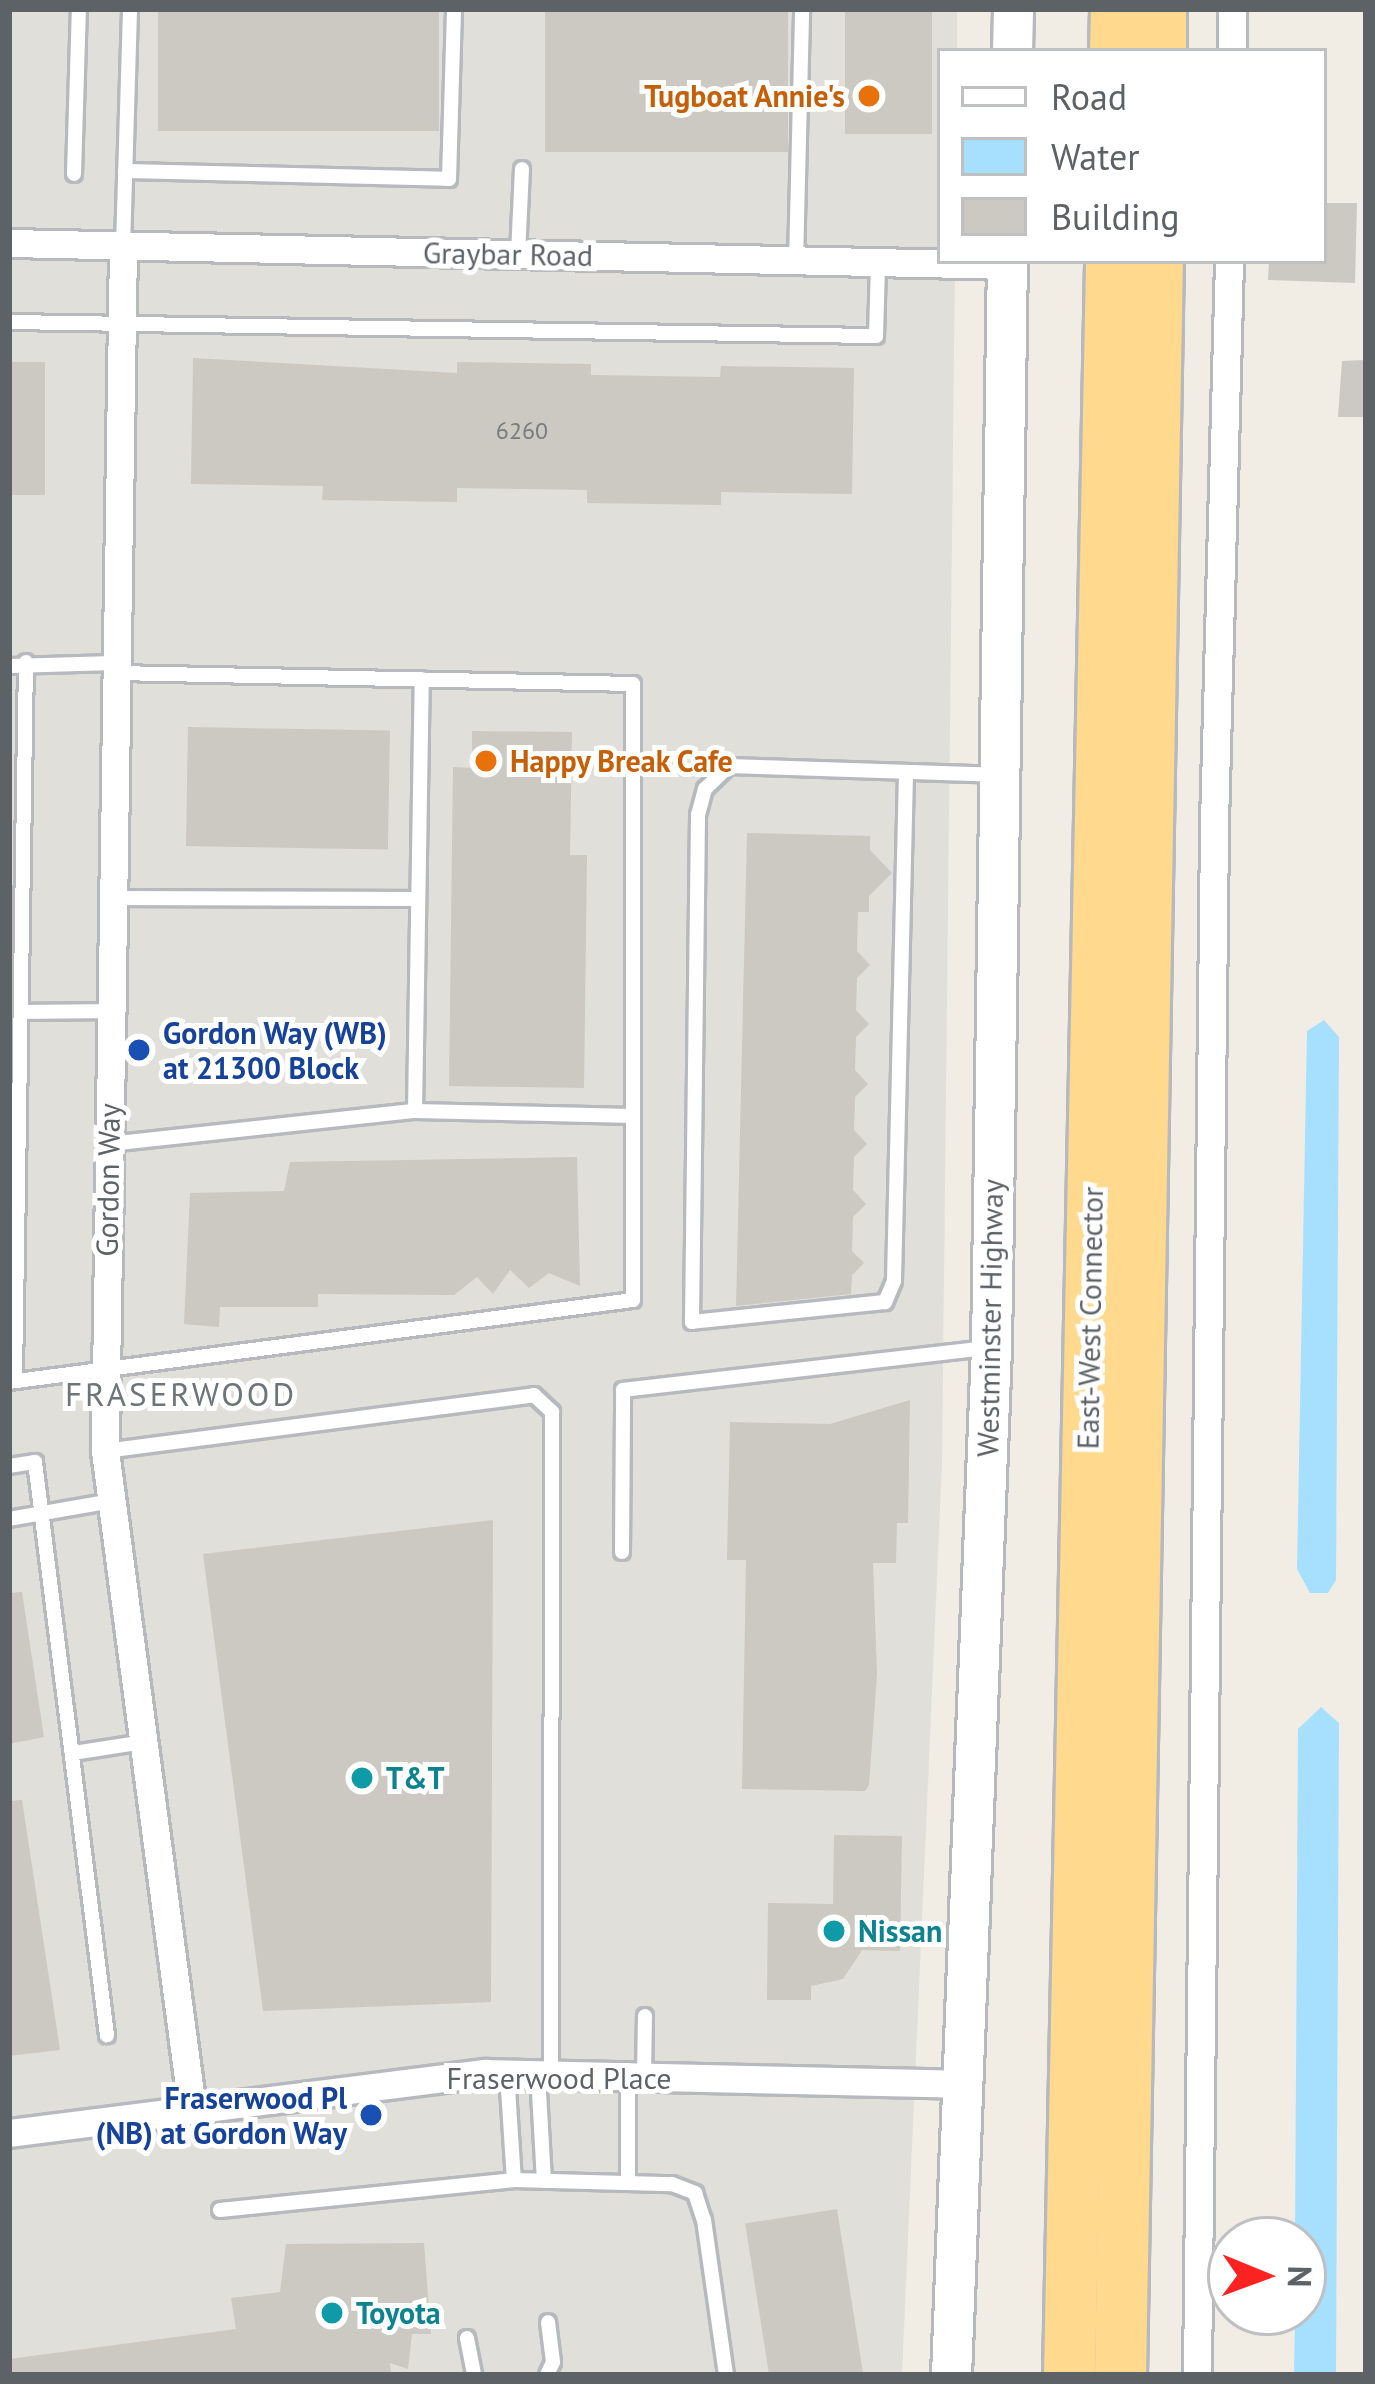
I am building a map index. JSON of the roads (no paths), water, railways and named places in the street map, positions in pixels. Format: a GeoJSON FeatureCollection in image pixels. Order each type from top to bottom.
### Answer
{"type":"FeatureCollection","features":[{"type":"Feature","properties":{"kind":"highway"},"geometry":{"type":"LineString","coordinates":[[1115,48],[1116,9]]}},
{"type":"Feature","properties":{"kind":"highway"},"geometry":{"type":"LineString","coordinates":[[1160,9],[1160,48]]}},
{"type":"Feature","properties":{"kind":"highway","name":"East-West Connector"},"geometry":{"type":"LineString","coordinates":[[1069,2375],[1111,264]]}},
{"type":"Feature","properties":{"kind":"highway","name":"East-West Connector"},"geometry":{"type":"LineString","coordinates":[[1120,2375],[1157,264]]}},
{"type":"Feature","properties":{"kind":"highway"},"geometry":{"type":"LineString","coordinates":[[1035,2375],[1074,2104]]}},
{"type":"Feature","properties":{"kind":"main road"},"geometry":{"type":"LineString","coordinates":[[1012,48],[1013,9]]}},
{"type":"Feature","properties":{"kind":"main road","name":"Westminster Highway"},"geometry":{"type":"LineString","coordinates":[[951,2375],[968,2084],[991,1348],[1007,264]]}},
{"type":"Feature","properties":{"kind":"street"},"geometry":{"type":"LineString","coordinates":[[1232,9],[1232,48]]}},
{"type":"Feature","properties":{"kind":"street","name":"Graybar Road"},"geometry":{"type":"LineString","coordinates":[[9,243],[937,262]]}},
{"type":"Feature","properties":{"kind":"street","name":"Gordon Way"},"geometry":{"type":"LineString","coordinates":[[123,245],[106,1451],[192,2108]]}},
{"type":"Feature","properties":{"kind":"street"},"geometry":{"type":"LineString","coordinates":[[1196,2375],[1214,823],[1229,264]]}},
{"type":"Feature","properties":{"kind":"street","name":"Fraserwood Place"},"geometry":{"type":"LineString","coordinates":[[9,2133],[507,2074],[968,2084]]}},
{"type":"Feature","properties":{"kind":"lane"},"geometry":{"type":"LineString","coordinates":[[74,174],[79,9]]}},
{"type":"Feature","properties":{"kind":"lane"},"geometry":{"type":"LineString","coordinates":[[123,245],[130,9]]}},
{"type":"Feature","properties":{"kind":"lane"},"geometry":{"type":"LineString","coordinates":[[124,171],[449,179],[454,9]]}},
{"type":"Feature","properties":{"kind":"lane"},"geometry":{"type":"LineString","coordinates":[[796,261],[802,9]]}},
{"type":"Feature","properties":{"kind":"lane"},"geometry":{"type":"LineString","coordinates":[[518,254],[522,169]]}},
{"type":"Feature","properties":{"kind":"lane"},"geometry":{"type":"LineString","coordinates":[[9,322],[876,336],[878,262]]}},
{"type":"Feature","properties":{"kind":"lane"},"geometry":{"type":"LineString","coordinates":[[9,665],[26,662],[633,684],[633,1300],[105,1375],[12,1379],[15,1065],[22,1012],[15,982],[26,662]]}},
{"type":"Feature","properties":{"kind":"lane"},"geometry":{"type":"LineString","coordinates":[[415,1111],[422,679]]}},
{"type":"Feature","properties":{"kind":"lane"},"geometry":{"type":"LineString","coordinates":[[906,774],[895,1281],[885,1302],[692,1322],[698,815],[705,789],[729,766],[1000,775]]}},
{"type":"Feature","properties":{"kind":"lane"},"geometry":{"type":"LineString","coordinates":[[112,898],[418,899]]}},
{"type":"Feature","properties":{"kind":"lane"},"geometry":{"type":"LineString","coordinates":[[22,1012],[110,1011]]}},
{"type":"Feature","properties":{"kind":"lane"},"geometry":{"type":"LineString","coordinates":[[109,1144],[415,1111],[632,1116]]}},
{"type":"Feature","properties":{"kind":"lane"},"geometry":{"type":"LineString","coordinates":[[622,1552],[623,1390],[991,1348]]}},
{"type":"Feature","properties":{"kind":"lane"},"geometry":{"type":"LineString","coordinates":[[106,1451],[534,1395],[552,1412],[544,2181]]}},
{"type":"Feature","properties":{"kind":"lane"},"geometry":{"type":"LineString","coordinates":[[9,1466],[35,1462],[107,2035]]}},
{"type":"Feature","properties":{"kind":"lane"},"geometry":{"type":"LineString","coordinates":[[9,1519],[112,1501]]}},
{"type":"Feature","properties":{"kind":"lane"},"geometry":{"type":"LineString","coordinates":[[73,1753],[144,1742]]}},
{"type":"Feature","properties":{"kind":"lane"},"geometry":{"type":"LineString","coordinates":[[628,2181],[645,2015]]}},
{"type":"Feature","properties":{"kind":"lane"},"geometry":{"type":"LineString","coordinates":[[507,2074],[514,2180]]}},
{"type":"Feature","properties":{"kind":"lane"},"geometry":{"type":"LineString","coordinates":[[220,2210],[514,2180],[628,2181],[695,2193],[726,2375]]}},
{"type":"Feature","properties":{"kind":"lane"},"geometry":{"type":"LineString","coordinates":[[547,2375],[553,2362],[548,2322]]}},
{"type":"Feature","properties":{"kind":"lane"},"geometry":{"type":"LineString","coordinates":[[467,2338],[474,2375]]}},
{"type":"Feature","properties":{"kind":"water"},"geometry":{"type":"Polygon","coordinates":[[[1324,1020],[1339,1037],[1336,1580],[1328,1593],[1310,1593],[1297,1569],[1307,1031],[1324,1020]]]}},
{"type":"Feature","properties":{"kind":"water"},"geometry":{"type":"Polygon","coordinates":[[[1321,1707],[1339,1723],[1336,2375],[1294,2375],[1295,2336],[1327,2336],[1327,2216],[1295,2216],[1298,1729],[1321,1707]]]}},
{"type":"Feature","properties":{"kind":"place","name":"Tugboat Annie's"},"geometry":{"type":"Point","coordinates":[869,96]}},
{"type":"Feature","properties":{"kind":"place","name":"Happy Break Cafe"},"geometry":{"type":"Point","coordinates":[486,761]}},
{"type":"Feature","properties":{"kind":"place","name":"Gordon Way (WB) at 21300 Block"},"geometry":{"type":"Point","coordinates":[139,1050]}},
{"type":"Feature","properties":{"kind":"place","name":"T&T"},"geometry":{"type":"Point","coordinates":[362,1778]}},
{"type":"Feature","properties":{"kind":"place","name":"Nissan"},"geometry":{"type":"Point","coordinates":[834,1931]}},
{"type":"Feature","properties":{"kind":"place","name":"Fraserwood Pl (NB) at Gordon Way"},"geometry":{"type":"Point","coordinates":[371,2115]}},
{"type":"Feature","properties":{"kind":"place","name":"Toyota"},"geometry":{"type":"Point","coordinates":[332,2313]}},
{"type":"Feature","properties":{"kind":"district","name":"FRASERWOOD"},"geometry":{"type":"Point","coordinates":[181,1394]}}]}
